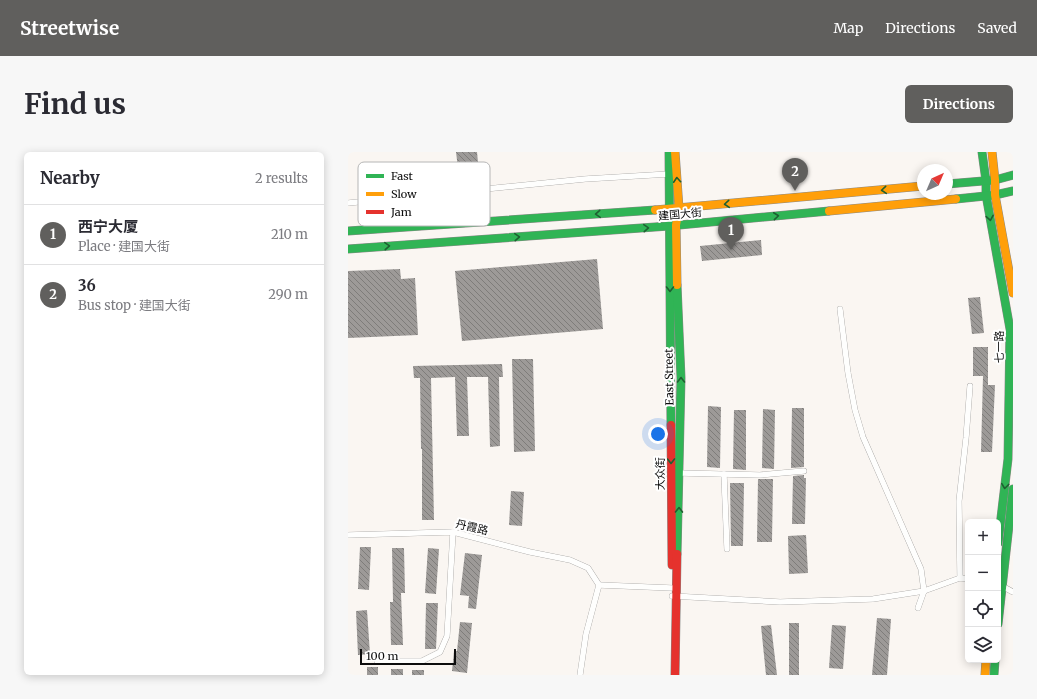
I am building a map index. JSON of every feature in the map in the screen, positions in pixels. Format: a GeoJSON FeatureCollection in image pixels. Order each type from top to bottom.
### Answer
{"type":"FeatureCollection","features":[{"type":"Feature","properties":{"kind":"main road"},"geometry":{"type":"LineString","coordinates":[[669,152],[669,174],[675,208]]}},
{"type":"Feature","properties":{"kind":"main road","name":"East Street"},"geometry":{"type":"LineString","coordinates":[[675,152],[675,208],[673,226],[681,378],[680,473],[674,594],[675,675]]}},
{"type":"Feature","properties":{"kind":"main road","name":"七一路"},"geometry":{"type":"LineString","coordinates":[[982,152],[986,181],[986,195],[1010,329],[1008,459],[1001,519]]}},
{"type":"Feature","properties":{"kind":"main road"},"geometry":{"type":"LineString","coordinates":[[992,152],[996,180],[996,195],[1013,293]]}},
{"type":"Feature","properties":{"kind":"main road"},"geometry":{"type":"LineString","coordinates":[[953,184],[996,180],[1013,175]]}},
{"type":"Feature","properties":{"kind":"main road","name":"建国大街"},"geometry":{"type":"LineString","coordinates":[[490,221],[675,208],[917,187]]}},
{"type":"Feature","properties":{"kind":"main road","name":"建国大街"},"geometry":{"type":"LineString","coordinates":[[348,249],[673,226],[996,195],[1013,191]]}},
{"type":"Feature","properties":{"kind":"main road","name":"建国大街"},"geometry":{"type":"LineString","coordinates":[[348,231],[419,226]]}},
{"type":"Feature","properties":{"kind":"main road","name":"大众街"},"geometry":{"type":"LineString","coordinates":[[669,675],[674,594],[673,226]]}},
{"type":"Feature","properties":{"kind":"main road"},"geometry":{"type":"LineString","coordinates":[[1001,578],[1013,489]]}},
{"type":"Feature","properties":{"kind":"main road"},"geometry":{"type":"LineString","coordinates":[[985,675],[986,663]]}},
{"type":"Feature","properties":{"kind":"main road"},"geometry":{"type":"LineString","coordinates":[[994,675],[995,663]]}},
{"type":"Feature","properties":{"kind":"street"},"geometry":{"type":"LineString","coordinates":[[490,189],[585,179],[669,174]]}},
{"type":"Feature","properties":{"kind":"street"},"geometry":{"type":"LineString","coordinates":[[348,203],[358,202]]}},
{"type":"Feature","properties":{"kind":"street"},"geometry":{"type":"LineString","coordinates":[[840,309],[848,373],[855,410],[863,438],[921,569],[924,591],[918,608]]}},
{"type":"Feature","properties":{"kind":"street"},"geometry":{"type":"LineString","coordinates":[[960,578],[959,501],[970,386]]}},
{"type":"Feature","properties":{"kind":"street"},"geometry":{"type":"LineString","coordinates":[[680,473],[760,475],[804,471]]}},
{"type":"Feature","properties":{"kind":"street"},"geometry":{"type":"LineString","coordinates":[[724,474],[727,549]]}},
{"type":"Feature","properties":{"kind":"street"},"geometry":{"type":"LineString","coordinates":[[377,661],[422,661],[440,652],[447,636],[454,532]]}},
{"type":"Feature","properties":{"kind":"street","name":"丹霞路"},"geometry":{"type":"LineString","coordinates":[[348,535],[454,532],[530,552],[570,560],[588,568],[599,585]]}},
{"type":"Feature","properties":{"kind":"street"},"geometry":{"type":"LineString","coordinates":[[580,675],[586,634],[599,585],[674,594],[780,602],[873,599],[924,591],[960,578],[965,579]]}},
{"type":"Feature","properties":{"kind":"street"},"geometry":{"type":"LineString","coordinates":[[1001,586],[1013,592]]}},
{"type":"Feature","properties":{"kind":"building"},"geometry":{"type":"Polygon","coordinates":[[[456,152],[477,152],[478,162],[457,162],[456,152]]]}},
{"type":"Feature","properties":{"kind":"building"},"geometry":{"type":"Polygon","coordinates":[[[761,240],[762,255],[702,261],[700,246],[761,240]]]}},
{"type":"Feature","properties":{"kind":"building"},"geometry":{"type":"Polygon","coordinates":[[[597,259],[603,329],[462,341],[455,271],[597,259]]]}},
{"type":"Feature","properties":{"kind":"building"},"geometry":{"type":"Polygon","coordinates":[[[400,269],[401,279],[415,278],[418,335],[348,338],[348,271],[400,269]]]}},
{"type":"Feature","properties":{"kind":"building"},"geometry":{"type":"Polygon","coordinates":[[[980,297],[984,333],[972,334],[968,298],[980,297]]]}},
{"type":"Feature","properties":{"kind":"building"},"geometry":{"type":"Polygon","coordinates":[[[973,347],[988,347],[988,385],[995,385],[992,452],[981,452],[983,376],[973,376],[973,347]]]}},
{"type":"Feature","properties":{"kind":"building"},"geometry":{"type":"Polygon","coordinates":[[[512,359],[533,359],[535,451],[514,452],[512,359]]]}},
{"type":"Feature","properties":{"kind":"building"},"geometry":{"type":"Polygon","coordinates":[[[502,364],[503,377],[499,377],[500,446],[490,447],[488,377],[467,377],[469,436],[457,436],[455,377],[431,378],[434,520],[422,520],[420,378],[414,378],[413,366],[502,364]]]}},
{"type":"Feature","properties":{"kind":"building"},"geometry":{"type":"Polygon","coordinates":[[[708,406],[721,407],[720,468],[707,467],[708,406]]]}},
{"type":"Feature","properties":{"kind":"building"},"geometry":{"type":"Polygon","coordinates":[[[792,408],[804,408],[804,467],[791,468],[792,408]]]}},
{"type":"Feature","properties":{"kind":"building"},"geometry":{"type":"Polygon","coordinates":[[[763,409],[775,410],[774,469],[762,468],[763,409]]]}},
{"type":"Feature","properties":{"kind":"building"},"geometry":{"type":"Polygon","coordinates":[[[734,410],[746,410],[746,470],[733,469],[734,410]]]}},
{"type":"Feature","properties":{"kind":"building"},"geometry":{"type":"Polygon","coordinates":[[[804,475],[804,478],[806,478],[805,524],[792,524],[793,476],[804,475]]]}},
{"type":"Feature","properties":{"kind":"building"},"geometry":{"type":"Polygon","coordinates":[[[758,479],[773,479],[772,542],[757,542],[758,479]]]}},
{"type":"Feature","properties":{"kind":"building"},"geometry":{"type":"Polygon","coordinates":[[[730,483],[744,483],[743,546],[731,546],[730,483]]]}},
{"type":"Feature","properties":{"kind":"building"},"geometry":{"type":"Polygon","coordinates":[[[511,491],[524,492],[522,526],[509,525],[511,491]]]}},
{"type":"Feature","properties":{"kind":"building"},"geometry":{"type":"Polygon","coordinates":[[[806,535],[808,573],[789,574],[788,536],[806,535]]]}},
{"type":"Feature","properties":{"kind":"building"},"geometry":{"type":"Polygon","coordinates":[[[360,547],[371,547],[369,590],[358,589],[360,547]]]}},
{"type":"Feature","properties":{"kind":"building"},"geometry":{"type":"Polygon","coordinates":[[[392,548],[404,548],[405,593],[401,593],[403,645],[391,645],[390,602],[393,602],[392,548]]]}},
{"type":"Feature","properties":{"kind":"building"},"geometry":{"type":"Polygon","coordinates":[[[428,548],[439,549],[436,594],[425,593],[428,548]]]}},
{"type":"Feature","properties":{"kind":"building"},"geometry":{"type":"Polygon","coordinates":[[[465,553],[482,555],[476,609],[468,608],[469,596],[460,595],[465,553]]]}},
{"type":"Feature","properties":{"kind":"building"},"geometry":{"type":"Polygon","coordinates":[[[426,603],[438,603],[436,649],[425,649],[426,603]]]}},
{"type":"Feature","properties":{"kind":"building"},"geometry":{"type":"Polygon","coordinates":[[[367,610],[370,654],[358,655],[356,611],[367,610]]]}},
{"type":"Feature","properties":{"kind":"building"},"geometry":{"type":"Polygon","coordinates":[[[877,618],[891,619],[887,675],[872,675],[877,618]]]}},
{"type":"Feature","properties":{"kind":"building"},"geometry":{"type":"Polygon","coordinates":[[[460,622],[472,623],[467,673],[452,671],[454,651],[457,651],[460,622]]]}},
{"type":"Feature","properties":{"kind":"building"},"geometry":{"type":"Polygon","coordinates":[[[789,623],[799,623],[799,675],[789,675],[789,623]]]}},
{"type":"Feature","properties":{"kind":"building"},"geometry":{"type":"Polygon","coordinates":[[[771,625],[777,675],[766,675],[761,626],[771,625]]]}},
{"type":"Feature","properties":{"kind":"building"},"geometry":{"type":"Polygon","coordinates":[[[832,625],[846,626],[843,669],[829,668],[832,625]]]}},
{"type":"Feature","properties":{"kind":"building"},"geometry":{"type":"Polygon","coordinates":[[[367,667],[378,667],[378,675],[367,675],[367,667]]]}},
{"type":"Feature","properties":{"kind":"building"},"geometry":{"type":"Polygon","coordinates":[[[391,669],[403,669],[403,675],[391,675],[391,669]]]}},
{"type":"Feature","properties":{"kind":"building"},"geometry":{"type":"Polygon","coordinates":[[[412,670],[424,670],[424,675],[412,675],[412,670]]]}},
{"type":"Feature","properties":{"kind":"traffic: fast"},"geometry":{"type":"LineString","coordinates":[[669,152],[671,425]]}},
{"type":"Feature","properties":{"kind":"traffic: fast"},"geometry":{"type":"LineString","coordinates":[[982,152],[986,181],[986,195],[1010,329],[1008,459],[1001,519]]}},
{"type":"Feature","properties":{"kind":"traffic: fast"},"geometry":{"type":"LineString","coordinates":[[953,184],[995,180],[1013,175]]}},
{"type":"Feature","properties":{"kind":"traffic: fast"},"geometry":{"type":"LineString","coordinates":[[956,199],[995,195],[1013,191]]}},
{"type":"Feature","properties":{"kind":"traffic: fast"},"geometry":{"type":"LineString","coordinates":[[490,221],[655,210]]}},
{"type":"Feature","properties":{"kind":"traffic: fast"},"geometry":{"type":"LineString","coordinates":[[348,249],[669,226],[829,211]]}},
{"type":"Feature","properties":{"kind":"traffic: fast"},"geometry":{"type":"LineString","coordinates":[[348,231],[421,226]]}},
{"type":"Feature","properties":{"kind":"traffic: fast"},"geometry":{"type":"LineString","coordinates":[[677,285],[681,378],[677,554]]}},
{"type":"Feature","properties":{"kind":"traffic: fast"},"geometry":{"type":"LineString","coordinates":[[1001,597],[1013,489]]}},
{"type":"Feature","properties":{"kind":"traffic: fast"},"geometry":{"type":"LineString","coordinates":[[994,675],[995,663]]}},
{"type":"Feature","properties":{"kind":"traffic: slow"},"geometry":{"type":"LineString","coordinates":[[675,152],[679,208],[676,225],[677,285]]}},
{"type":"Feature","properties":{"kind":"traffic: slow"},"geometry":{"type":"LineString","coordinates":[[992,152],[995,195],[1013,293]]}},
{"type":"Feature","properties":{"kind":"traffic: slow"},"geometry":{"type":"LineString","coordinates":[[655,210],[917,187]]}},
{"type":"Feature","properties":{"kind":"traffic: slow"},"geometry":{"type":"LineString","coordinates":[[829,211],[956,199]]}},
{"type":"Feature","properties":{"kind":"traffic: slow"},"geometry":{"type":"LineString","coordinates":[[985,675],[986,663]]}},
{"type":"Feature","properties":{"kind":"traffic: jam"},"geometry":{"type":"LineString","coordinates":[[671,425],[672,565]]}},
{"type":"Feature","properties":{"kind":"traffic: jam"},"geometry":{"type":"LineString","coordinates":[[675,675],[677,554]]}},
{"type":"Feature","properties":{"kind":"place","name":"36"},"geometry":{"type":"Point","coordinates":[795,191]}},
{"type":"Feature","properties":{"kind":"place","name":"西宁大厦"},"geometry":{"type":"Point","coordinates":[731,250]}}]}
